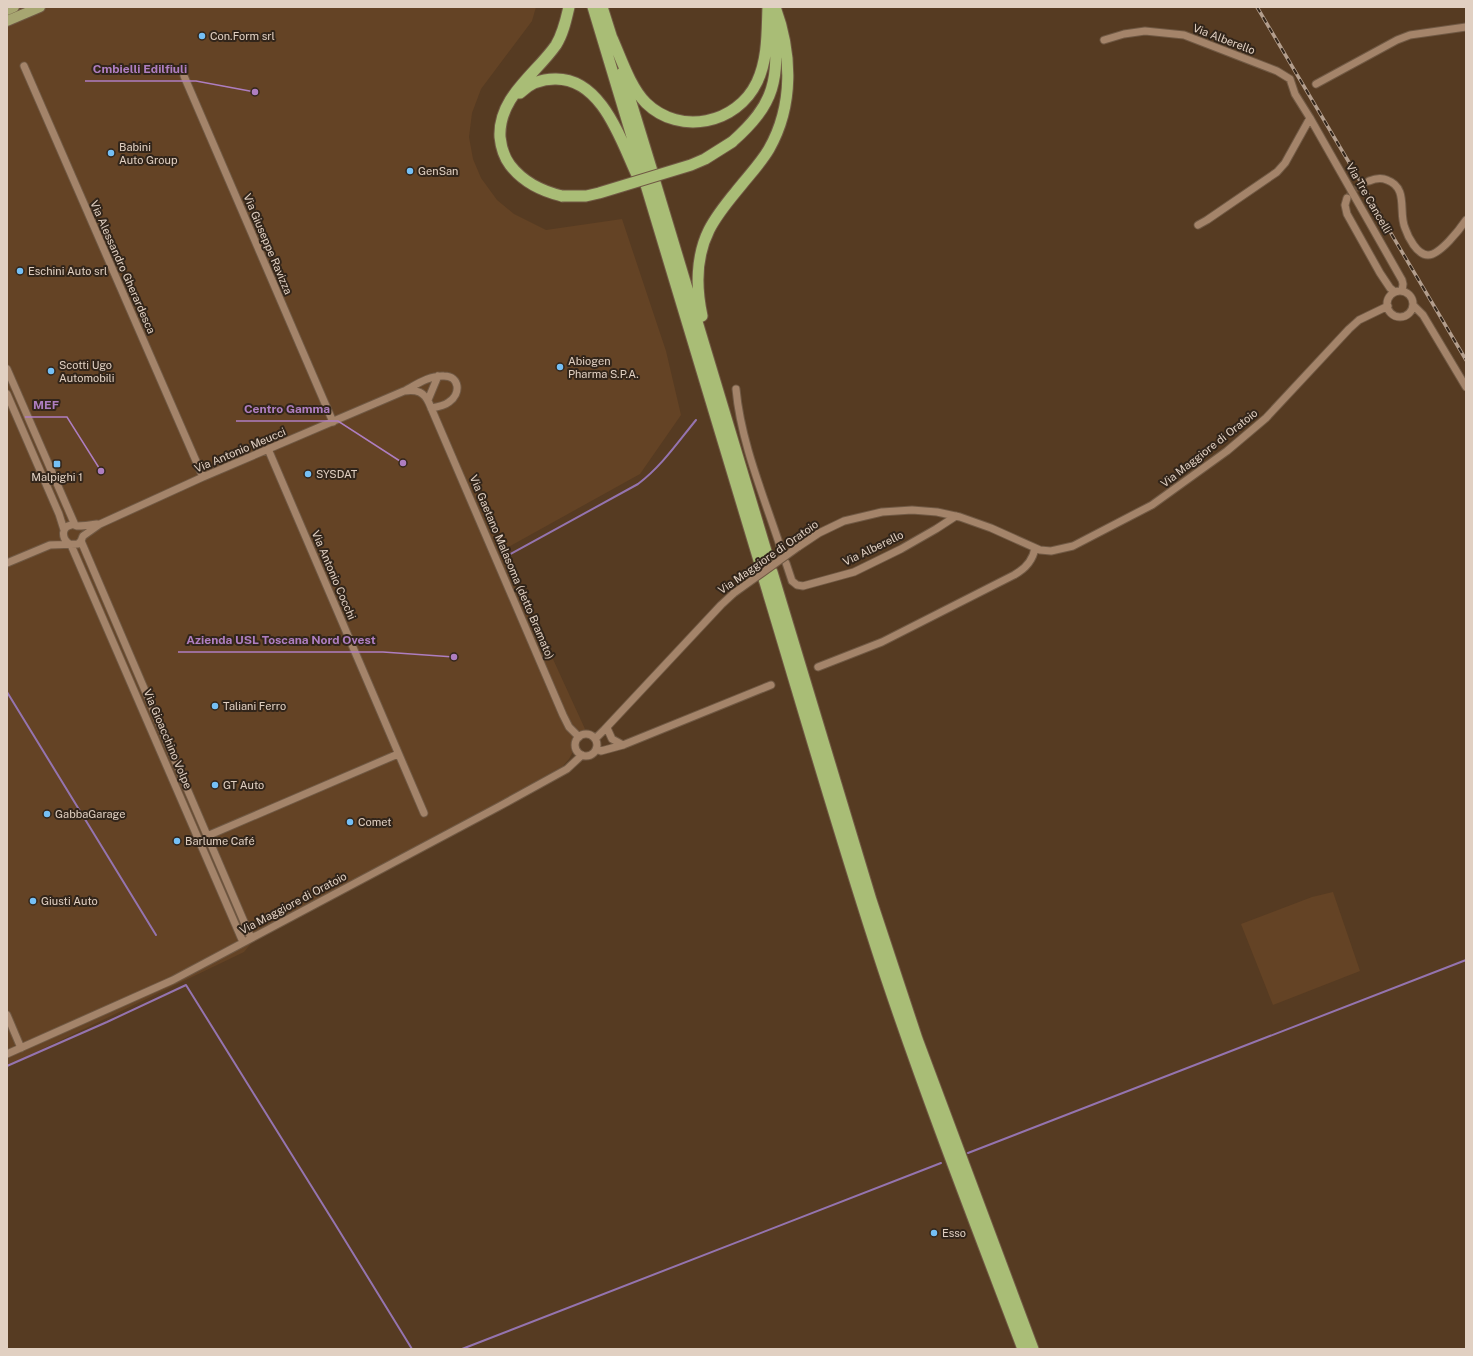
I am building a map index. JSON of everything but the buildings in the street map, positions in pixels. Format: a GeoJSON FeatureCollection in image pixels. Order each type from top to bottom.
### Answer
{"type":"FeatureCollection","features":[{"type":"Feature","properties":{"kind":"highway"},"geometry":{"type":"LineString","coordinates":[[568,7],[565,24],[557,43],[524,82],[508,105],[501,122],[500,134],[502,149],[506,159],[514,170],[525,181],[540,189],[562,196],[586,196],[599,193],[691,165],[705,160],[732,142],[762,110],[770,94],[775,78],[777,59],[771,7]]}},
{"type":"Feature","properties":{"kind":"highway"},"geometry":{"type":"LineString","coordinates":[[593,7],[644,173]]}},
{"type":"Feature","properties":{"kind":"highway"},"geometry":{"type":"LineString","coordinates":[[602,7],[612,38],[644,173]]}},
{"type":"Feature","properties":{"kind":"highway"},"geometry":{"type":"LineString","coordinates":[[612,38],[639,94],[654,109],[663,115],[683,122],[711,120],[721,117],[738,106],[757,83],[765,60],[768,7]]}},
{"type":"Feature","properties":{"kind":"highway"},"geometry":{"type":"LineString","coordinates":[[712,372],[648,184],[653,206],[765,564],[712,372],[699,296],[699,271],[706,236],[714,222],[768,150],[781,122],[787,94],[788,71],[784,42],[775,7]]}},
{"type":"Feature","properties":{"kind":"highway"},"geometry":{"type":"LineString","coordinates":[[508,105],[530,85],[546,79],[566,80],[584,88],[599,102],[625,148],[644,173]]}},
{"type":"Feature","properties":{"kind":"highway"},"geometry":{"type":"LineString","coordinates":[[1023,1349],[923,1083],[886,976],[862,902],[768,576],[871,900],[917,1039],[1033,1349]]}},
{"type":"Feature","properties":{"kind":"main road"},"geometry":{"type":"LineString","coordinates":[[7,10],[14,7]]}},
{"type":"Feature","properties":{"kind":"main road"},"geometry":{"type":"LineString","coordinates":[[7,21],[40,7]]}},
{"type":"Feature","properties":{"kind":"street"},"geometry":{"type":"LineString","coordinates":[[1316,84],[1397,40],[1410,35],[1466,27]]}},
{"type":"Feature","properties":{"kind":"street","name":"Via Alberello"},"geometry":{"type":"LineString","coordinates":[[1104,40],[1124,34],[1145,31],[1187,36],[1287,76],[1291,82],[1295,94],[1310,118]]}},
{"type":"Feature","properties":{"kind":"street","name":"Via Alessandro Gherardesca"},"geometry":{"type":"LineString","coordinates":[[24,66],[203,477]]}},
{"type":"Feature","properties":{"kind":"street","name":"Via Giuseppe Ravizza"},"geometry":{"type":"LineString","coordinates":[[184,76],[333,422]]}},
{"type":"Feature","properties":{"kind":"street"},"geometry":{"type":"LineString","coordinates":[[1198,225],[1277,172],[1285,163],[1310,118]]}},
{"type":"Feature","properties":{"kind":"street","name":"Via Tre Cancelli"},"geometry":{"type":"LineString","coordinates":[[1310,118],[1402,280],[1403,284],[1398,292]]}},
{"type":"Feature","properties":{"kind":"street"},"geometry":{"type":"LineString","coordinates":[[1370,181],[1381,178],[1390,181],[1396,186],[1402,198],[1402,216],[1405,229],[1417,248],[1424,254],[1432,254],[1437,251],[1457,233],[1466,220]]}},
{"type":"Feature","properties":{"kind":"street"},"geometry":{"type":"LineString","coordinates":[[1347,198],[1345,205],[1347,214],[1380,273],[1390,288],[1398,292],[1406,292],[1411,297],[1413,305],[1423,315],[1466,387]]}},
{"type":"Feature","properties":{"kind":"street"},"geometry":{"type":"LineString","coordinates":[[1398,292],[1388,299],[1388,306],[1392,313],[1399,316],[1407,314],[1410,312],[1413,305]]}},
{"type":"Feature","properties":{"kind":"street","name":"Via Maggiore di Oratoio"},"geometry":{"type":"LineString","coordinates":[[595,739],[734,593],[819,533],[835,525],[871,514],[912,510],[937,512],[976,522],[1035,548],[1051,551],[1073,546],[1152,505],[1197,474],[1256,428],[1354,324],[1388,306]]}},
{"type":"Feature","properties":{"kind":"street"},"geometry":{"type":"LineString","coordinates":[[7,370],[76,525],[81,529],[82,538]]}},
{"type":"Feature","properties":{"kind":"street"},"geometry":{"type":"LineString","coordinates":[[404,391],[418,391],[424,395],[430,404],[443,406],[450,402],[458,390],[458,385],[452,377],[438,376],[430,404]]}},
{"type":"Feature","properties":{"kind":"street","name":"Via Antonio Meucci"},"geometry":{"type":"LineString","coordinates":[[7,563],[50,545],[78,544],[82,538],[100,524],[203,477],[438,376]]}},
{"type":"Feature","properties":{"kind":"street"},"geometry":{"type":"LineString","coordinates":[[736,389],[738,411],[762,492],[782,552]]}},
{"type":"Feature","properties":{"kind":"street"},"geometry":{"type":"LineString","coordinates":[[7,394],[59,514],[64,531],[64,538],[70,544]]}},
{"type":"Feature","properties":{"kind":"street","name":"Via Gaetano Malasoma (detto Bramato)"},"geometry":{"type":"LineString","coordinates":[[430,404],[569,727],[579,737]]}},
{"type":"Feature","properties":{"kind":"street","name":"Via Antonio Cocchi"},"geometry":{"type":"LineString","coordinates":[[268,449],[424,813]]}},
{"type":"Feature","properties":{"kind":"street","name":"Via Alberello"},"geometry":{"type":"LineString","coordinates":[[786,563],[791,579],[797,585],[803,586],[823,581],[854,572],[873,563],[936,529],[956,516]]}},
{"type":"Feature","properties":{"kind":"street","name":"Via Antonio Meucci"},"geometry":{"type":"LineString","coordinates":[[50,545],[67,526],[100,524]]}},
{"type":"Feature","properties":{"kind":"street","name":"Via Gioacchino Volpe"},"geometry":{"type":"LineString","coordinates":[[82,538],[251,938]]}},
{"type":"Feature","properties":{"kind":"street","name":"Via Gioacchino Volpe"},"geometry":{"type":"LineString","coordinates":[[70,544],[243,942]]}},
{"type":"Feature","properties":{"kind":"street"},"geometry":{"type":"LineString","coordinates":[[818,667],[882,642],[1014,575],[1024,568],[1031,560],[1035,548]]}},
{"type":"Feature","properties":{"kind":"street","name":"Via Maggiore di Oratoio"},"geometry":{"type":"LineString","coordinates":[[7,1054],[173,980],[518,796],[567,769],[582,755],[589,756],[592,755],[596,749],[601,750],[623,745],[771,684]]}},
{"type":"Feature","properties":{"kind":"street"},"geometry":{"type":"LineString","coordinates":[[607,728],[612,739],[623,745]]}},
{"type":"Feature","properties":{"kind":"street"},"geometry":{"type":"LineString","coordinates":[[582,755],[576,751],[575,743],[579,737],[585,734],[595,739],[596,749]]}},
{"type":"Feature","properties":{"kind":"street"},"geometry":{"type":"LineString","coordinates":[[207,836],[398,754]]}},
{"type":"Feature","properties":{"kind":"street"},"geometry":{"type":"LineString","coordinates":[[7,1016],[21,1048]]}},
{"type":"Feature","properties":{"kind":"shaded area"},"geometry":{"type":"Polygon","coordinates":[[[7,7],[536,7],[532,21],[481,89],[472,113],[469,137],[473,159],[481,178],[497,200],[514,214],[546,230],[622,219],[666,351],[681,415],[640,474],[503,550],[585,729],[569,759],[563,766],[264,928],[244,952],[7,1066],[7,7]]]}},
{"type":"Feature","properties":{"kind":"shaded area"},"geometry":{"type":"Polygon","coordinates":[[[1333,892],[1360,971],[1273,1005],[1241,924],[1312,897],[1333,892]]]}},
{"type":"Feature","properties":{"kind":"waterway"},"geometry":{"type":"LineString","coordinates":[[507,556],[638,484],[662,462],[696,420]]}},
{"type":"Feature","properties":{"kind":"waterway"},"geometry":{"type":"LineString","coordinates":[[7,692],[156,935]]}},
{"type":"Feature","properties":{"kind":"waterway"},"geometry":{"type":"LineString","coordinates":[[968,1153],[1466,960]]}},
{"type":"Feature","properties":{"kind":"waterway"},"geometry":{"type":"LineString","coordinates":[[7,1066],[186,985],[412,1349]]}},
{"type":"Feature","properties":{"kind":"waterway"},"geometry":{"type":"LineString","coordinates":[[462,1349],[941,1163]]}},
{"type":"Feature","properties":{"kind":"tunnel"},"geometry":{"type":"LineString","coordinates":[[1347,198],[1352,191],[1369,181]]}},
{"type":"Feature","properties":{"kind":"railway"},"geometry":{"type":"LineString","coordinates":[[1257,7],[1466,360]]}},
{"type":"Feature","properties":{"kind":"place","name":"Con.Form srl"},"geometry":{"type":"Point","coordinates":[202,36]}},
{"type":"Feature","properties":{"kind":"place","name":"Cmbielli Edilfiuli"},"geometry":{"type":"Point","coordinates":[255,92]}},
{"type":"Feature","properties":{"kind":"place","name":"Babini Auto Group"},"geometry":{"type":"Point","coordinates":[111,153]}},
{"type":"Feature","properties":{"kind":"place","name":"GenSan"},"geometry":{"type":"Point","coordinates":[410,171]}},
{"type":"Feature","properties":{"kind":"place","name":"Eschini Auto srl"},"geometry":{"type":"Point","coordinates":[20,271]}},
{"type":"Feature","properties":{"kind":"place","name":"Abiogen Pharma S.P.A."},"geometry":{"type":"Point","coordinates":[560,367]}},
{"type":"Feature","properties":{"kind":"place","name":"Scotti Ugo Automobili"},"geometry":{"type":"Point","coordinates":[51,371]}},
{"type":"Feature","properties":{"kind":"place","name":"Centro Gamma"},"geometry":{"type":"Point","coordinates":[403,463]}},
{"type":"Feature","properties":{"kind":"place","name":"Malpighi 1"},"geometry":{"type":"Point","coordinates":[57,464]}},
{"type":"Feature","properties":{"kind":"place","name":"MEF"},"geometry":{"type":"Point","coordinates":[101,471]}},
{"type":"Feature","properties":{"kind":"place","name":"SYSDAT"},"geometry":{"type":"Point","coordinates":[308,474]}},
{"type":"Feature","properties":{"kind":"place","name":"Azienda USL Toscana Nord Ovest"},"geometry":{"type":"Point","coordinates":[454,657]}},
{"type":"Feature","properties":{"kind":"place","name":"Taliani Ferro"},"geometry":{"type":"Point","coordinates":[215,706]}},
{"type":"Feature","properties":{"kind":"place","name":"GT Auto"},"geometry":{"type":"Point","coordinates":[215,785]}},
{"type":"Feature","properties":{"kind":"place","name":"GabbaGarage"},"geometry":{"type":"Point","coordinates":[47,814]}},
{"type":"Feature","properties":{"kind":"place","name":"Comet"},"geometry":{"type":"Point","coordinates":[350,822]}},
{"type":"Feature","properties":{"kind":"place","name":"Barlume Café"},"geometry":{"type":"Point","coordinates":[177,841]}},
{"type":"Feature","properties":{"kind":"place","name":"Giusti Auto"},"geometry":{"type":"Point","coordinates":[33,901]}},
{"type":"Feature","properties":{"kind":"place","name":"Esso"},"geometry":{"type":"Point","coordinates":[934,1233]}}]}
